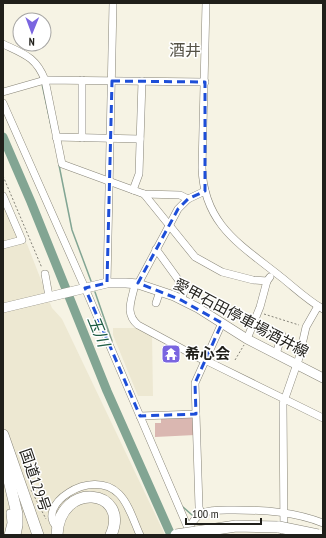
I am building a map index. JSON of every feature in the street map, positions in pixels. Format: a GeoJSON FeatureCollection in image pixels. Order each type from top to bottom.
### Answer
{"type":"FeatureCollection","features":[{"type":"Feature","properties":{"kind":"highway","name":"国道129号"},"geometry":{"type":"LineString","coordinates":[[3,436],[6,456],[31,535]]}},
{"type":"Feature","properties":{"kind":"highway"},"geometry":{"type":"LineString","coordinates":[[6,456],[17,514],[15,535]]}},
{"type":"Feature","properties":{"kind":"highway"},"geometry":{"type":"LineString","coordinates":[[6,456],[32,498],[45,535]]}},
{"type":"Feature","properties":{"kind":"highway","name":"国道129号"},"geometry":{"type":"LineString","coordinates":[[6,456],[38,535]]}},
{"type":"Feature","properties":{"kind":"highway"},"geometry":{"type":"LineString","coordinates":[[58,532],[62,516],[72,503],[85,497],[93,496],[110,506],[115,525],[111,535]]}},
{"type":"Feature","properties":{"kind":"highway"},"geometry":{"type":"LineString","coordinates":[[176,535],[192,532],[236,530],[318,535]]}},
{"type":"Feature","properties":{"kind":"main road","name":"愛甲石田停車場酒井線"},"geometry":{"type":"LineString","coordinates":[[3,308],[50,296],[118,282],[136,284],[160,291],[198,308],[247,339],[323,378]]}},
{"type":"Feature","properties":{"kind":"street"},"geometry":{"type":"LineString","coordinates":[[108,284],[113,3]]}},
{"type":"Feature","properties":{"kind":"street"},"geometry":{"type":"LineString","coordinates":[[206,3],[202,168],[205,191],[213,212],[223,227],[239,243],[274,272],[320,307],[306,327],[299,358],[284,398],[282,408],[284,513],[282,532]]}},
{"type":"Feature","properties":{"kind":"street"},"geometry":{"type":"LineString","coordinates":[[3,44],[31,58],[41,69],[45,80],[62,164],[144,194],[180,194],[188,198]]}},
{"type":"Feature","properties":{"kind":"street"},"geometry":{"type":"LineString","coordinates":[[3,92],[45,80],[205,82]]}},
{"type":"Feature","properties":{"kind":"street"},"geometry":{"type":"LineString","coordinates":[[82,80],[82,138]]}},
{"type":"Feature","properties":{"kind":"street"},"geometry":{"type":"LineString","coordinates":[[133,190],[139,174],[142,81]]}},
{"type":"Feature","properties":{"kind":"street"},"geometry":{"type":"LineString","coordinates":[[3,103],[82,289],[192,532]]}},
{"type":"Feature","properties":{"kind":"street"},"geometry":{"type":"LineString","coordinates":[[56,138],[140,139]]}},
{"type":"Feature","properties":{"kind":"street"},"geometry":{"type":"LineString","coordinates":[[205,191],[188,198],[180,205],[136,284],[129,310],[130,317],[138,326],[154,335],[323,418]]}},
{"type":"Feature","properties":{"kind":"street"},"geometry":{"type":"LineString","coordinates":[[144,194],[195,257],[222,272],[253,280],[267,281]]}},
{"type":"Feature","properties":{"kind":"street"},"geometry":{"type":"LineString","coordinates":[[3,196],[22,240],[3,245]]}},
{"type":"Feature","properties":{"kind":"street"},"geometry":{"type":"LineString","coordinates":[[156,249],[185,289],[181,300]]}},
{"type":"Feature","properties":{"kind":"street"},"geometry":{"type":"LineString","coordinates":[[247,339],[258,313],[267,281],[274,272]]}},
{"type":"Feature","properties":{"kind":"street"},"geometry":{"type":"LineString","coordinates":[[44,274],[50,296]]}},
{"type":"Feature","properties":{"kind":"street"},"geometry":{"type":"LineString","coordinates":[[156,302],[160,291]]}},
{"type":"Feature","properties":{"kind":"street"},"geometry":{"type":"LineString","coordinates":[[201,514],[199,507],[195,383],[222,323]]}},
{"type":"Feature","properties":{"kind":"street"},"geometry":{"type":"LineString","coordinates":[[265,327],[282,335],[276,354]]}},
{"type":"Feature","properties":{"kind":"street"},"geometry":{"type":"LineString","coordinates":[[140,416],[196,414]]}},
{"type":"Feature","properties":{"kind":"street"},"geometry":{"type":"LineString","coordinates":[[58,532],[52,521],[52,511],[54,507],[72,490],[88,484],[97,484],[110,488],[120,494],[140,535]]}},
{"type":"Feature","properties":{"kind":"street"},"geometry":{"type":"LineString","coordinates":[[192,532],[194,519],[201,514],[211,511],[266,510],[298,515],[323,523]]}},
{"type":"Feature","properties":{"kind":"street"},"geometry":{"type":"LineString","coordinates":[[8,535],[11,523],[10,513]]}},
{"type":"Feature","properties":{"kind":"path"},"geometry":{"type":"LineString","coordinates":[[3,176],[44,274]]}},
{"type":"Feature","properties":{"kind":"path"},"geometry":{"type":"LineString","coordinates":[[258,313],[306,327]]}},
{"type":"Feature","properties":{"kind":"path"},"geometry":{"type":"LineString","coordinates":[[235,360],[247,339]]}},
{"type":"Feature","properties":{"kind":"highlighted area"},"geometry":{"type":"Polygon","coordinates":[[[112,81],[205,82],[205,191],[188,199],[178,209],[138,283],[181,300],[222,323],[195,383],[196,414],[140,416],[85,288],[107,283],[112,81]]]}},
{"type":"Feature","properties":{"kind":"shaded area"},"geometry":{"type":"Polygon","coordinates":[[[3,202],[19,238],[27,244],[52,308],[62,319],[165,535],[3,535],[3,202]]]}},
{"type":"Feature","properties":{"kind":"shaded area"},"geometry":{"type":"Polygon","coordinates":[[[113,328],[140,328],[152,334],[153,396],[138,396],[113,335],[113,328]]]}},
{"type":"Feature","properties":{"kind":"shaded area"},"geometry":{"type":"Polygon","coordinates":[[[193,417],[195,435],[155,437],[155,423],[161,423],[161,418],[193,417]]]}},
{"type":"Feature","properties":{"kind":"waterway"},"geometry":{"type":"LineString","coordinates":[[42,84],[52,130]]}},
{"type":"Feature","properties":{"kind":"waterway","name":"玉川"},"geometry":{"type":"LineString","coordinates":[[3,137],[31,202],[107,391],[171,535]]}},
{"type":"Feature","properties":{"kind":"waterway"},"geometry":{"type":"LineString","coordinates":[[59,165],[72,230],[91,281]]}},
{"type":"Feature","properties":{"kind":"waterway"},"geometry":{"type":"LineString","coordinates":[[95,292],[112,341]]}},
{"type":"Feature","properties":{"kind":"waterway"},"geometry":{"type":"LineString","coordinates":[[183,507],[192,515]]}},
{"type":"Feature","properties":{"kind":"place","name":"希心会"},"geometry":{"type":"Point","coordinates":[171,354]}},
{"type":"Feature","properties":{"kind":"district","name":"酒井"},"geometry":{"type":"Point","coordinates":[185,50]}}]}
